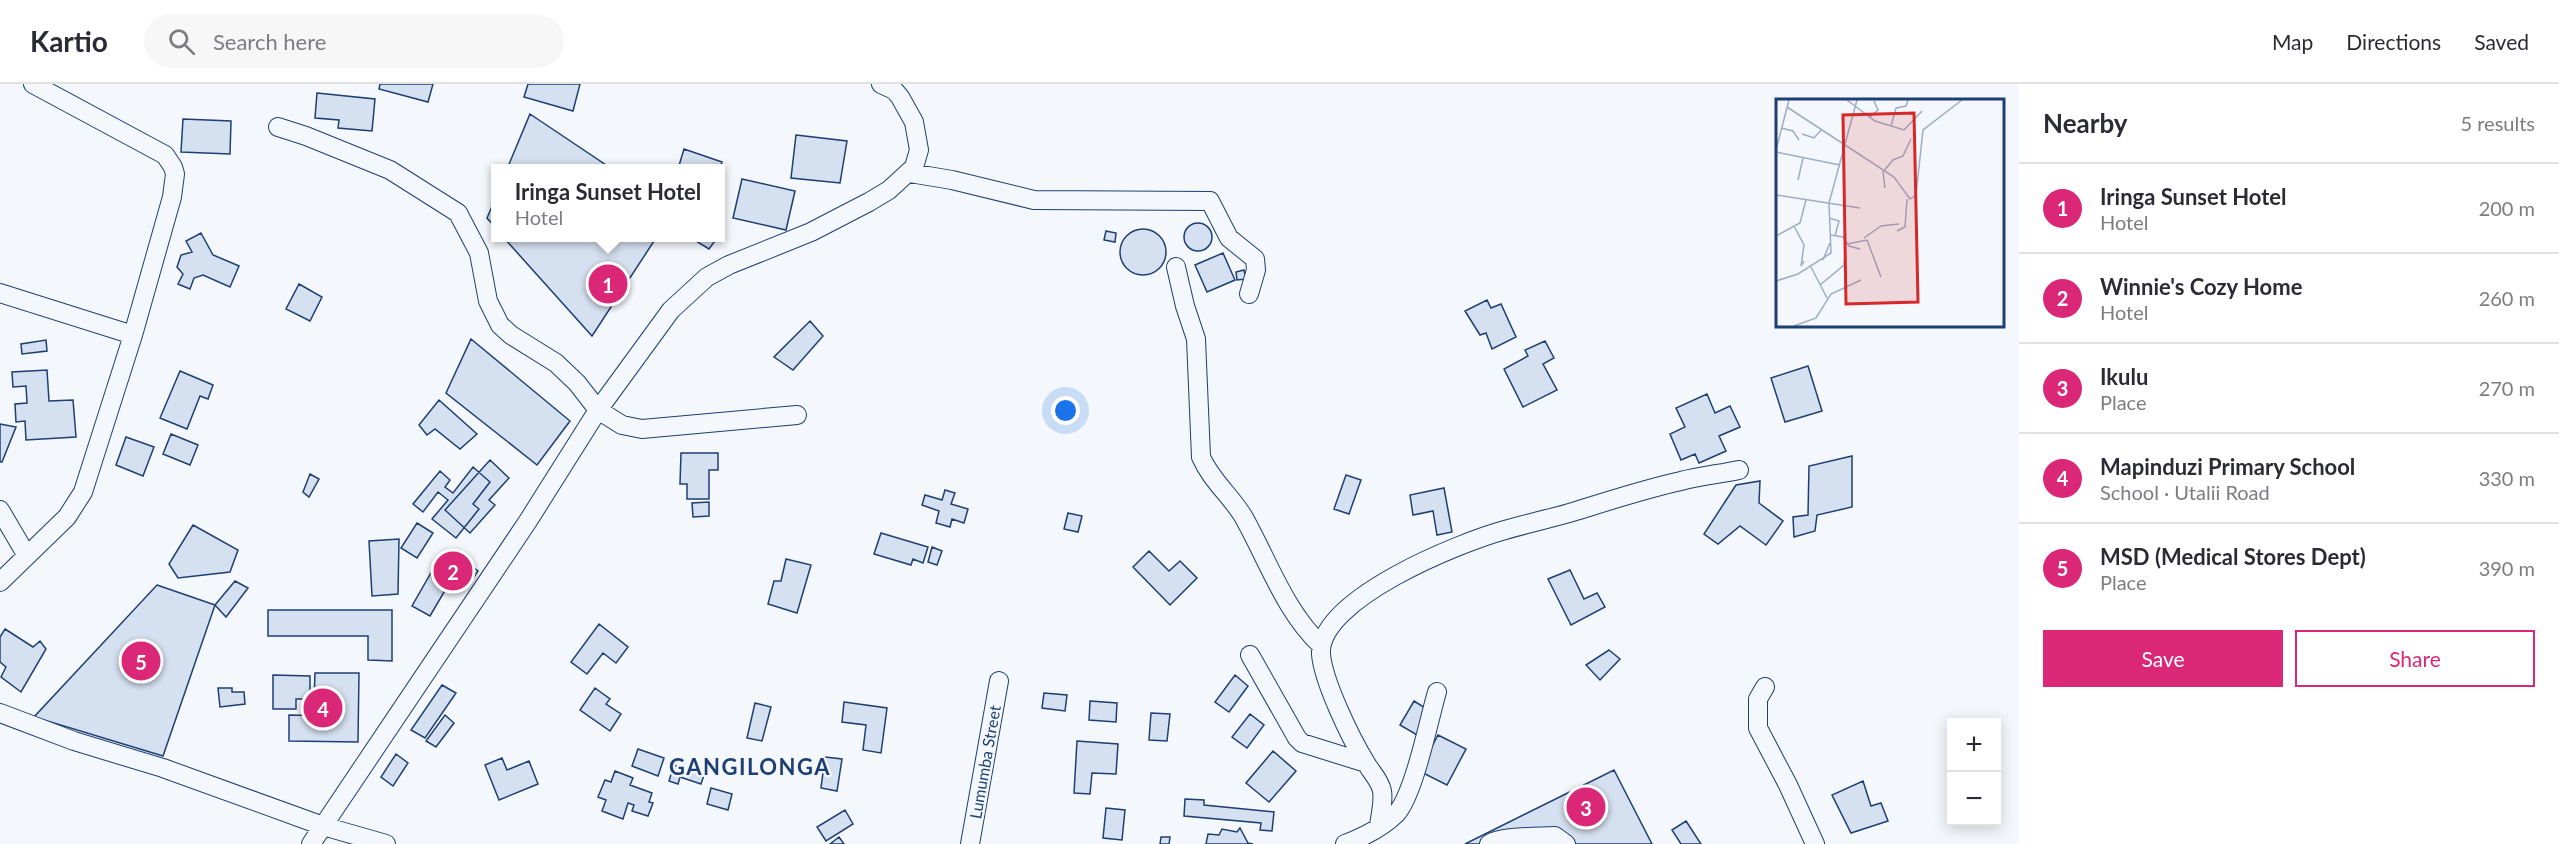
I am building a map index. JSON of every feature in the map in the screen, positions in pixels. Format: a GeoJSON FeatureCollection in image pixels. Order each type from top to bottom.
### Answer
{"type":"FeatureCollection","features":[{"type":"Feature","properties":{"kind":"street"},"geometry":{"type":"LineString","coordinates":[[0,582],[67,517],[83,492],[133,335],[172,197],[173,167],[165,155],[33,84]]}},
{"type":"Feature","properties":{"kind":"street"},"geometry":{"type":"LineString","coordinates":[[311,844],[509,550],[598,410],[671,310],[707,277],[729,265],[811,232],[889,190],[910,173],[919,150],[914,122],[894,90],[881,84]]}},
{"type":"Feature","properties":{"kind":"street"},"geometry":{"type":"LineString","coordinates":[[278,127],[390,170],[458,213],[479,253],[488,301],[500,325],[511,335],[556,363],[577,382],[598,410],[622,425],[642,429],[797,415]]}},
{"type":"Feature","properties":{"kind":"street"},"geometry":{"type":"LineString","coordinates":[[910,173],[952,180],[1034,200],[1210,201],[1230,238],[1255,260],[1256,270],[1249,294]]}},
{"type":"Feature","properties":{"kind":"street"},"geometry":{"type":"LineString","coordinates":[[1176,267],[1196,339],[1201,456],[1206,469],[1242,514],[1302,626],[1321,645]]}},
{"type":"Feature","properties":{"kind":"street"},"geometry":{"type":"LineString","coordinates":[[0,292],[133,335]]}},
{"type":"Feature","properties":{"kind":"street"},"geometry":{"type":"LineString","coordinates":[[1379,827],[1382,791],[1380,784],[1366,764],[1325,672],[1321,645],[1328,630],[1351,604],[1398,575],[1441,553],[1504,530],[1575,511],[1614,497],[1683,480],[1739,470]]}},
{"type":"Feature","properties":{"kind":"street"},"geometry":{"type":"LineString","coordinates":[[0,510],[27,556]]}},
{"type":"Feature","properties":{"kind":"street"},"geometry":{"type":"LineString","coordinates":[[1251,655],[1297,738],[1302,743],[1366,764]]}},
{"type":"Feature","properties":{"kind":"street","name":"Lumumba Street"},"geometry":{"type":"LineString","coordinates":[[970,844],[999,681]]}},
{"type":"Feature","properties":{"kind":"street"},"geometry":{"type":"LineString","coordinates":[[1765,687],[1758,699],[1758,728],[1815,844]]}},
{"type":"Feature","properties":{"kind":"street"},"geometry":{"type":"LineString","coordinates":[[1345,844],[1379,827],[1395,815],[1404,800],[1437,692]]}},
{"type":"Feature","properties":{"kind":"street"},"geometry":{"type":"LineString","coordinates":[[0,713],[74,741],[163,768],[324,826],[386,844]]}},
{"type":"Feature","properties":{"kind":"street"},"geometry":{"type":"LineString","coordinates":[[1489,844],[1502,838],[1555,836],[1566,844]]}},
{"type":"Feature","properties":{"kind":"building"},"geometry":{"type":"Polygon","coordinates":[[[380,84],[433,84],[428,102],[379,89],[380,84]]]}},
{"type":"Feature","properties":{"kind":"building"},"geometry":{"type":"Polygon","coordinates":[[[528,84],[580,84],[573,111],[524,97],[528,84]]]}},
{"type":"Feature","properties":{"kind":"building"},"geometry":{"type":"Polygon","coordinates":[[[317,93],[375,99],[372,131],[338,128],[339,120],[315,118],[317,93]]]}},
{"type":"Feature","properties":{"kind":"building"},"geometry":{"type":"Polygon","coordinates":[[[530,114],[605,164],[509,164],[530,114]]]}},
{"type":"Feature","properties":{"kind":"building"},"geometry":{"type":"Polygon","coordinates":[[[183,119],[231,121],[230,154],[181,152],[183,119]]]}},
{"type":"Feature","properties":{"kind":"building"},"geometry":{"type":"Polygon","coordinates":[[[796,135],[847,141],[840,183],[791,178],[796,135]]]}},
{"type":"Feature","properties":{"kind":"building"},"geometry":{"type":"Polygon","coordinates":[[[684,149],[722,162],[721,164],[680,164],[684,149]]]}},
{"type":"Feature","properties":{"kind":"building"},"geometry":{"type":"Polygon","coordinates":[[[742,179],[795,191],[786,230],[733,218],[742,179]]]}},
{"type":"Feature","properties":{"kind":"building"},"geometry":{"type":"Polygon","coordinates":[[[491,209],[491,222],[487,218],[491,209]]]}},
{"type":"Feature","properties":{"kind":"building"},"geometry":{"type":"Polygon","coordinates":[[[1198,223],[1208,227],[1212,237],[1208,247],[1198,251],[1188,247],[1184,237],[1188,227],[1198,223]]]}},
{"type":"Feature","properties":{"kind":"building"},"geometry":{"type":"Polygon","coordinates":[[[1143,229],[1159,236],[1166,252],[1159,268],[1143,275],[1127,268],[1120,252],[1127,236],[1143,229]]]}},
{"type":"Feature","properties":{"kind":"building"},"geometry":{"type":"Polygon","coordinates":[[[1106,231],[1116,233],[1115,242],[1104,240],[1106,231]]]}},
{"type":"Feature","properties":{"kind":"building"},"geometry":{"type":"Polygon","coordinates":[[[201,233],[213,255],[239,266],[230,287],[203,275],[194,278],[190,289],[178,284],[183,274],[177,267],[181,255],[192,252],[186,241],[201,233]]]}},
{"type":"Feature","properties":{"kind":"building"},"geometry":{"type":"Polygon","coordinates":[[[508,242],[653,242],[592,336],[508,242]]]}},
{"type":"Feature","properties":{"kind":"building"},"geometry":{"type":"Polygon","coordinates":[[[698,242],[714,242],[709,249],[698,242]]]}},
{"type":"Feature","properties":{"kind":"building"},"geometry":{"type":"Polygon","coordinates":[[[1223,253],[1235,280],[1207,292],[1195,265],[1223,253]]]}},
{"type":"Feature","properties":{"kind":"building"},"geometry":{"type":"Polygon","coordinates":[[[1244,270],[1246,279],[1237,280],[1236,272],[1244,270]]]}},
{"type":"Feature","properties":{"kind":"building"},"geometry":{"type":"Polygon","coordinates":[[[299,284],[322,297],[310,321],[286,309],[299,284]]]}},
{"type":"Feature","properties":{"kind":"building"},"geometry":{"type":"Polygon","coordinates":[[[1487,300],[1491,308],[1501,304],[1516,337],[1492,349],[1486,333],[1480,335],[1465,311],[1487,300]]]}},
{"type":"Feature","properties":{"kind":"building"},"geometry":{"type":"Polygon","coordinates":[[[810,321],[823,336],[793,370],[774,357],[810,321]]]}},
{"type":"Feature","properties":{"kind":"building"},"geometry":{"type":"Polygon","coordinates":[[[471,339],[570,421],[537,465],[446,393],[471,339]]]}},
{"type":"Feature","properties":{"kind":"building"},"geometry":{"type":"Polygon","coordinates":[[[46,340],[47,351],[22,354],[21,344],[46,340]]]}},
{"type":"Feature","properties":{"kind":"building"},"geometry":{"type":"Polygon","coordinates":[[[1545,341],[1554,358],[1543,364],[1557,390],[1523,407],[1504,369],[1528,356],[1525,350],[1545,341]]]}},
{"type":"Feature","properties":{"kind":"building"},"geometry":{"type":"Polygon","coordinates":[[[1808,366],[1822,411],[1785,422],[1771,378],[1808,366]]]}},
{"type":"Feature","properties":{"kind":"building"},"geometry":{"type":"Polygon","coordinates":[[[47,370],[49,401],[73,400],[76,437],[26,440],[25,421],[16,422],[15,404],[27,403],[26,386],[13,387],[12,372],[47,370]]]}},
{"type":"Feature","properties":{"kind":"building"},"geometry":{"type":"Polygon","coordinates":[[[180,371],[213,385],[208,399],[200,396],[187,429],[160,418],[180,371]]]}},
{"type":"Feature","properties":{"kind":"building"},"geometry":{"type":"Polygon","coordinates":[[[1707,394],[1715,413],[1730,406],[1740,427],[1719,436],[1726,451],[1699,463],[1695,454],[1681,460],[1670,434],[1685,427],[1676,408],[1707,394]]]}},
{"type":"Feature","properties":{"kind":"building"},"geometry":{"type":"Polygon","coordinates":[[[439,400],[477,434],[460,449],[435,429],[427,435],[419,425],[439,400]]]}},
{"type":"Feature","properties":{"kind":"building"},"geometry":{"type":"Polygon","coordinates":[[[0,424],[16,427],[2,462],[0,462],[0,424]]]}},
{"type":"Feature","properties":{"kind":"building"},"geometry":{"type":"Polygon","coordinates":[[[171,434],[198,445],[190,465],[163,454],[171,434]]]}},
{"type":"Feature","properties":{"kind":"building"},"geometry":{"type":"Polygon","coordinates":[[[126,437],[154,447],[143,476],[116,465],[126,437]]]}},
{"type":"Feature","properties":{"kind":"building"},"geometry":{"type":"Polygon","coordinates":[[[681,453],[718,453],[718,470],[709,470],[709,499],[687,499],[687,484],[680,484],[681,453]]]}},
{"type":"Feature","properties":{"kind":"building"},"geometry":{"type":"Polygon","coordinates":[[[1852,456],[1852,507],[1817,515],[1815,531],[1794,537],[1793,517],[1808,515],[1809,466],[1852,456]]]}},
{"type":"Feature","properties":{"kind":"building"},"geometry":{"type":"Polygon","coordinates":[[[490,460],[509,478],[489,500],[495,505],[470,533],[445,510],[490,460]]]}},
{"type":"Feature","properties":{"kind":"building"},"geometry":{"type":"Polygon","coordinates":[[[473,467],[490,482],[473,504],[479,509],[456,538],[432,519],[448,500],[438,492],[423,512],[413,504],[440,471],[450,480],[445,487],[453,493],[473,467]]]}},
{"type":"Feature","properties":{"kind":"building"},"geometry":{"type":"Polygon","coordinates":[[[310,474],[319,479],[309,497],[303,492],[310,474]]]}},
{"type":"Feature","properties":{"kind":"building"},"geometry":{"type":"Polygon","coordinates":[[[1346,475],[1361,480],[1349,514],[1334,509],[1346,475]]]}},
{"type":"Feature","properties":{"kind":"building"},"geometry":{"type":"Polygon","coordinates":[[[1760,481],[1759,503],[1783,521],[1766,545],[1740,526],[1718,544],[1704,534],[1736,485],[1760,481]]]}},
{"type":"Feature","properties":{"kind":"building"},"geometry":{"type":"Polygon","coordinates":[[[1444,488],[1452,532],[1437,535],[1433,511],[1413,515],[1410,495],[1444,488]]]}},
{"type":"Feature","properties":{"kind":"building"},"geometry":{"type":"Polygon","coordinates":[[[945,490],[955,493],[951,504],[968,509],[964,523],[952,519],[950,527],[936,523],[939,511],[922,505],[925,495],[942,500],[945,490]]]}},
{"type":"Feature","properties":{"kind":"building"},"geometry":{"type":"Polygon","coordinates":[[[709,502],[709,516],[693,517],[692,503],[709,502]]]}},
{"type":"Feature","properties":{"kind":"building"},"geometry":{"type":"Polygon","coordinates":[[[1068,513],[1082,516],[1078,532],[1064,529],[1068,513]]]}},
{"type":"Feature","properties":{"kind":"building"},"geometry":{"type":"Polygon","coordinates":[[[417,523],[433,533],[417,558],[401,548],[417,523]]]}},
{"type":"Feature","properties":{"kind":"building"},"geometry":{"type":"Polygon","coordinates":[[[193,525],[238,550],[230,572],[178,578],[169,564],[193,525]]]}},
{"type":"Feature","properties":{"kind":"building"},"geometry":{"type":"Polygon","coordinates":[[[881,533],[928,547],[923,563],[913,559],[911,565],[874,554],[881,533]]]}},
{"type":"Feature","properties":{"kind":"building"},"geometry":{"type":"Polygon","coordinates":[[[399,539],[398,594],[372,596],[369,541],[399,539]]]}},
{"type":"Feature","properties":{"kind":"building"},"geometry":{"type":"Polygon","coordinates":[[[932,547],[942,551],[937,565],[928,562],[932,547]]]}},
{"type":"Feature","properties":{"kind":"building"},"geometry":{"type":"Polygon","coordinates":[[[1149,551],[1169,571],[1180,561],[1197,578],[1170,605],[1133,567],[1149,551]]]}},
{"type":"Feature","properties":{"kind":"building"},"geometry":{"type":"Polygon","coordinates":[[[458,557],[478,571],[467,587],[447,573],[458,557]]]}},
{"type":"Feature","properties":{"kind":"building"},"geometry":{"type":"Polygon","coordinates":[[[786,559],[811,565],[797,613],[768,604],[774,581],[781,581],[786,559]]]}},
{"type":"Feature","properties":{"kind":"building"},"geometry":{"type":"Polygon","coordinates":[[[1570,570],[1584,599],[1597,593],[1605,607],[1571,625],[1548,579],[1570,570]]]}},
{"type":"Feature","properties":{"kind":"building"},"geometry":{"type":"Polygon","coordinates":[[[432,571],[450,582],[430,616],[412,606],[432,571]]]}},
{"type":"Feature","properties":{"kind":"building"},"geometry":{"type":"Polygon","coordinates":[[[235,581],[248,588],[226,617],[215,605],[235,581]]]}},
{"type":"Feature","properties":{"kind":"building"},"geometry":{"type":"Polygon","coordinates":[[[157,585],[215,605],[163,756],[34,717],[157,585]]]}},
{"type":"Feature","properties":{"kind":"building"},"geometry":{"type":"Polygon","coordinates":[[[268,610],[392,610],[392,661],[368,660],[368,636],[268,636],[268,610]]]}},
{"type":"Feature","properties":{"kind":"building"},"geometry":{"type":"Polygon","coordinates":[[[599,624],[628,647],[616,663],[603,653],[587,674],[571,662],[599,624]]]}},
{"type":"Feature","properties":{"kind":"building"},"geometry":{"type":"Polygon","coordinates":[[[5,629],[33,647],[40,641],[46,649],[21,692],[1,677],[6,667],[0,662],[0,637],[5,629]]]}},
{"type":"Feature","properties":{"kind":"building"},"geometry":{"type":"Polygon","coordinates":[[[1609,650],[1620,659],[1600,680],[1586,665],[1609,650]]]}},
{"type":"Feature","properties":{"kind":"building"},"geometry":{"type":"Polygon","coordinates":[[[315,673],[359,673],[358,742],[289,741],[289,715],[334,716],[335,701],[314,701],[315,673]]]}},
{"type":"Feature","properties":{"kind":"building"},"geometry":{"type":"Polygon","coordinates":[[[273,675],[310,676],[310,699],[296,699],[296,709],[273,709],[273,675]]]}},
{"type":"Feature","properties":{"kind":"building"},"geometry":{"type":"Polygon","coordinates":[[[1235,675],[1248,686],[1229,712],[1215,702],[1235,675]]]}},
{"type":"Feature","properties":{"kind":"building"},"geometry":{"type":"Polygon","coordinates":[[[442,685],[456,693],[425,738],[411,730],[442,685]]]}},
{"type":"Feature","properties":{"kind":"building"},"geometry":{"type":"Polygon","coordinates":[[[218,688],[232,688],[232,692],[244,692],[245,704],[220,707],[218,688]]]}},
{"type":"Feature","properties":{"kind":"building"},"geometry":{"type":"Polygon","coordinates":[[[595,688],[610,699],[606,704],[621,714],[610,731],[580,710],[595,688]]]}},
{"type":"Feature","properties":{"kind":"building"},"geometry":{"type":"Polygon","coordinates":[[[1044,693],[1067,695],[1065,711],[1042,708],[1044,693]]]}},
{"type":"Feature","properties":{"kind":"building"},"geometry":{"type":"Polygon","coordinates":[[[1090,701],[1117,703],[1116,722],[1089,720],[1090,701]]]}},
{"type":"Feature","properties":{"kind":"building"},"geometry":{"type":"Polygon","coordinates":[[[1414,701],[1430,711],[1417,735],[1400,725],[1414,701]]]}},
{"type":"Feature","properties":{"kind":"building"},"geometry":{"type":"Polygon","coordinates":[[[844,702],[887,708],[881,753],[863,750],[866,725],[842,722],[844,702]]]}},
{"type":"Feature","properties":{"kind":"building"},"geometry":{"type":"Polygon","coordinates":[[[755,703],[771,707],[762,741],[747,738],[755,703]]]}},
{"type":"Feature","properties":{"kind":"building"},"geometry":{"type":"Polygon","coordinates":[[[1151,713],[1170,714],[1167,741],[1149,740],[1151,713]]]}},
{"type":"Feature","properties":{"kind":"building"},"geometry":{"type":"Polygon","coordinates":[[[1250,714],[1264,725],[1247,748],[1232,737],[1250,714]]]}},
{"type":"Feature","properties":{"kind":"building"},"geometry":{"type":"Polygon","coordinates":[[[445,715],[454,723],[436,747],[426,741],[445,715]]]}},
{"type":"Feature","properties":{"kind":"building"},"geometry":{"type":"Polygon","coordinates":[[[1438,735],[1466,749],[1447,785],[1419,771],[1438,735]]]}},
{"type":"Feature","properties":{"kind":"building"},"geometry":{"type":"Polygon","coordinates":[[[1077,741],[1118,744],[1116,774],[1092,773],[1090,794],[1074,793],[1077,741]]]}},
{"type":"Feature","properties":{"kind":"building"},"geometry":{"type":"Polygon","coordinates":[[[638,749],[664,758],[658,776],[632,766],[638,749]]]}},
{"type":"Feature","properties":{"kind":"building"},"geometry":{"type":"Polygon","coordinates":[[[1273,751],[1296,771],[1269,802],[1246,783],[1273,751]]]}},
{"type":"Feature","properties":{"kind":"building"},"geometry":{"type":"Polygon","coordinates":[[[396,754],[408,763],[393,786],[381,777],[396,754]]]}},
{"type":"Feature","properties":{"kind":"building"},"geometry":{"type":"Polygon","coordinates":[[[825,757],[842,759],[837,791],[821,788],[825,757]]]}},
{"type":"Feature","properties":{"kind":"building"},"geometry":{"type":"Polygon","coordinates":[[[502,758],[507,770],[529,761],[538,784],[499,800],[485,765],[502,758]]]}},
{"type":"Feature","properties":{"kind":"building"},"geometry":{"type":"Polygon","coordinates":[[[674,765],[704,775],[701,784],[680,777],[678,784],[669,781],[674,765]]]}},
{"type":"Feature","properties":{"kind":"building"},"geometry":{"type":"Polygon","coordinates":[[[1614,770],[1652,844],[1465,844],[1614,770]]]}},
{"type":"Feature","properties":{"kind":"building"},"geometry":{"type":"Polygon","coordinates":[[[615,771],[633,778],[630,785],[652,793],[649,802],[653,803],[648,816],[632,811],[634,805],[628,803],[623,819],[602,811],[606,800],[598,797],[605,780],[611,782],[615,771]]]}},
{"type":"Feature","properties":{"kind":"building"},"geometry":{"type":"Polygon","coordinates":[[[1863,781],[1871,806],[1881,803],[1888,821],[1851,833],[1832,795],[1863,781]]]}},
{"type":"Feature","properties":{"kind":"building"},"geometry":{"type":"Polygon","coordinates":[[[711,788],[732,794],[728,810],[707,804],[711,788]]]}},
{"type":"Feature","properties":{"kind":"building"},"geometry":{"type":"Polygon","coordinates":[[[1185,799],[1204,800],[1204,805],[1274,812],[1272,831],[1260,830],[1261,823],[1184,816],[1185,799]]]}},
{"type":"Feature","properties":{"kind":"building"},"geometry":{"type":"Polygon","coordinates":[[[1106,808],[1125,810],[1122,840],[1103,838],[1106,808]]]}},
{"type":"Feature","properties":{"kind":"building"},"geometry":{"type":"Polygon","coordinates":[[[845,810],[853,824],[826,841],[817,827],[845,810]]]}},
{"type":"Feature","properties":{"kind":"building"},"geometry":{"type":"Polygon","coordinates":[[[1686,821],[1701,844],[1681,844],[1672,830],[1686,821]]]}},
{"type":"Feature","properties":{"kind":"building"},"geometry":{"type":"Polygon","coordinates":[[[1240,828],[1248,843],[1253,844],[1206,844],[1208,834],[1219,835],[1222,829],[1237,832],[1240,828]]]}},
{"type":"Feature","properties":{"kind":"building"},"geometry":{"type":"Polygon","coordinates":[[[839,837],[844,844],[830,844],[839,837]]]}},
{"type":"Feature","properties":{"kind":"building"},"geometry":{"type":"Polygon","coordinates":[[[1161,837],[1170,837],[1169,844],[1160,844],[1161,837]]]}},
{"type":"Feature","properties":{"kind":"place","name":"Iringa Sunset Hotel"},"geometry":{"type":"Point","coordinates":[608,284]}},
{"type":"Feature","properties":{"kind":"place","name":"Winnie's Cozy Home"},"geometry":{"type":"Point","coordinates":[453,571]}},
{"type":"Feature","properties":{"kind":"place","name":"MSD (Medical Stores Dept)"},"geometry":{"type":"Point","coordinates":[141,661]}},
{"type":"Feature","properties":{"kind":"place","name":"Mapinduzi Primary School"},"geometry":{"type":"Point","coordinates":[323,708]}},
{"type":"Feature","properties":{"kind":"place","name":"Ikulu"},"geometry":{"type":"Point","coordinates":[1586,807]}},
{"type":"Feature","properties":{"kind":"district","name":"GANGILONGA"},"geometry":{"type":"Point","coordinates":[750,767]}}]}
